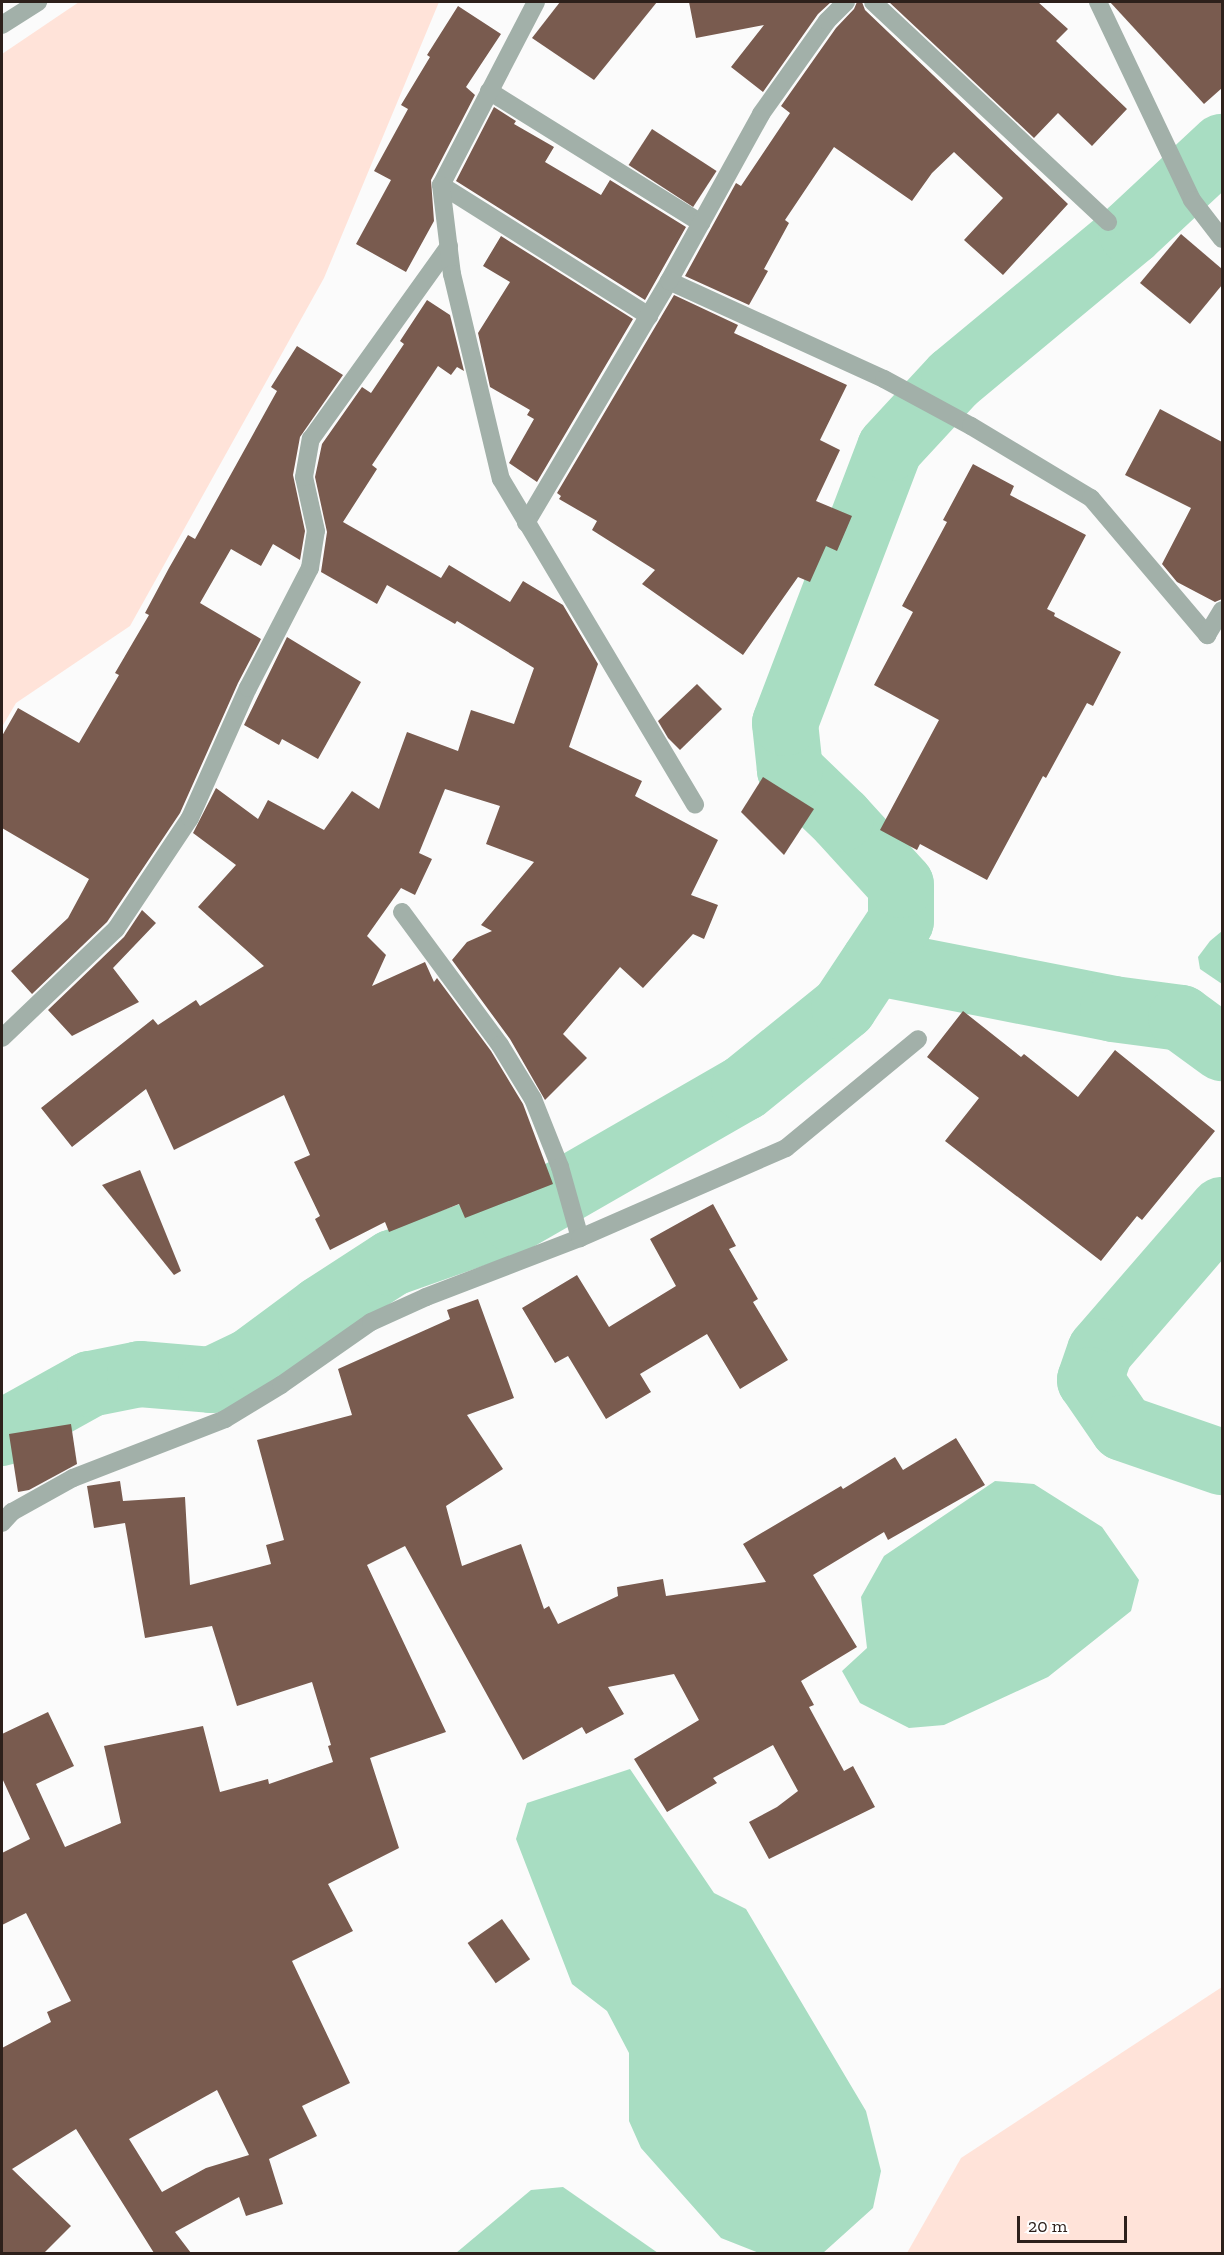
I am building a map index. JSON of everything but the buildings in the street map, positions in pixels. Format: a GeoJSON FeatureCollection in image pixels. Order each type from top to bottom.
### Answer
{"type":"FeatureCollection","features":[{"type":"Feature","properties":{"kind":"street"},"geometry":{"type":"LineString","coordinates":[[2,25],[38,2]]}},
{"type":"Feature","properties":{"kind":"street"},"geometry":{"type":"LineString","coordinates":[[536,2],[441,185],[452,274],[501,479],[695,805]]}},
{"type":"Feature","properties":{"kind":"street"},"geometry":{"type":"LineString","coordinates":[[526,523],[649,316],[761,114],[827,21],[846,2]]}},
{"type":"Feature","properties":{"kind":"street"},"geometry":{"type":"LineString","coordinates":[[873,2],[1108,222]]}},
{"type":"Feature","properties":{"kind":"street"},"geometry":{"type":"LineString","coordinates":[[1098,2],[1192,200],[1222,239]]}},
{"type":"Feature","properties":{"kind":"street"},"geometry":{"type":"LineString","coordinates":[[489,92],[701,223]]}},
{"type":"Feature","properties":{"kind":"street"},"geometry":{"type":"LineString","coordinates":[[441,185],[649,316]]}},
{"type":"Feature","properties":{"kind":"street"},"geometry":{"type":"LineString","coordinates":[[2,1038],[116,929],[190,818],[248,688],[310,568],[316,531],[303,477],[311,439],[449,246]]}},
{"type":"Feature","properties":{"kind":"street"},"geometry":{"type":"LineString","coordinates":[[669,281],[884,379],[971,426],[1091,498],[1207,635],[1222,610]]}},
{"type":"Feature","properties":{"kind":"street"},"geometry":{"type":"LineString","coordinates":[[402,912],[500,1046],[533,1099],[560,1167],[580,1238]]}},
{"type":"Feature","properties":{"kind":"street"},"geometry":{"type":"LineString","coordinates":[[2,1523],[12,1512],[73,1478],[225,1419],[281,1385],[371,1322],[426,1297],[580,1238],[786,1148],[918,1039]]}},
{"type":"Feature","properties":{"kind":"shaded area"},"geometry":{"type":"Polygon","coordinates":[[[79,2],[439,2],[324,278],[130,626],[16,703],[2,727],[2,54],[79,2]]]}},
{"type":"Feature","properties":{"kind":"shaded area"},"geometry":{"type":"Polygon","coordinates":[[[1222,931],[1222,984],[1200,969],[1198,957],[1210,941],[1222,931]]]}},
{"type":"Feature","properties":{"kind":"shaded area"},"geometry":{"type":"Polygon","coordinates":[[[995,1481],[1034,1484],[1102,1527],[1139,1580],[1131,1611],[1048,1677],[944,1725],[909,1728],[860,1703],[842,1671],[867,1648],[861,1597],[884,1556],[995,1481]]]}},
{"type":"Feature","properties":{"kind":"shaded area"},"geometry":{"type":"Polygon","coordinates":[[[630,1769],[714,1893],[746,1909],[866,2111],[881,2171],[873,2208],[823,2253],[759,2253],[721,2238],[641,2148],[629,2121],[629,2053],[607,2011],[572,1984],[516,1839],[527,1803],[630,1769]]]}},
{"type":"Feature","properties":{"kind":"shaded area"},"geometry":{"type":"Polygon","coordinates":[[[1222,1987],[1222,2253],[907,2253],[961,2158],[1222,1987]]]}},
{"type":"Feature","properties":{"kind":"shaded area"},"geometry":{"type":"Polygon","coordinates":[[[563,2187],[658,2253],[456,2253],[531,2190],[563,2187]]]}},
{"type":"Feature","properties":{"kind":"waterway"},"geometry":{"type":"LineString","coordinates":[[2,1433],[90,1384],[140,1374],[211,1380],[251,1361],[321,1309],[392,1263],[514,1220],[744,1088],[844,1007],[901,921],[901,885],[841,819],[790,770],[785,723],[890,448],[954,379],[1131,232],[1222,147]]}},
{"type":"Feature","properties":{"kind":"waterway"},"geometry":{"type":"LineString","coordinates":[[874,962],[1113,1009],[1181,1018],[1222,1048]]}},
{"type":"Feature","properties":{"kind":"waterway"},"geometry":{"type":"LineString","coordinates":[[1222,1210],[1100,1351],[1090,1380],[1123,1428],[1222,1462]]}}]}
